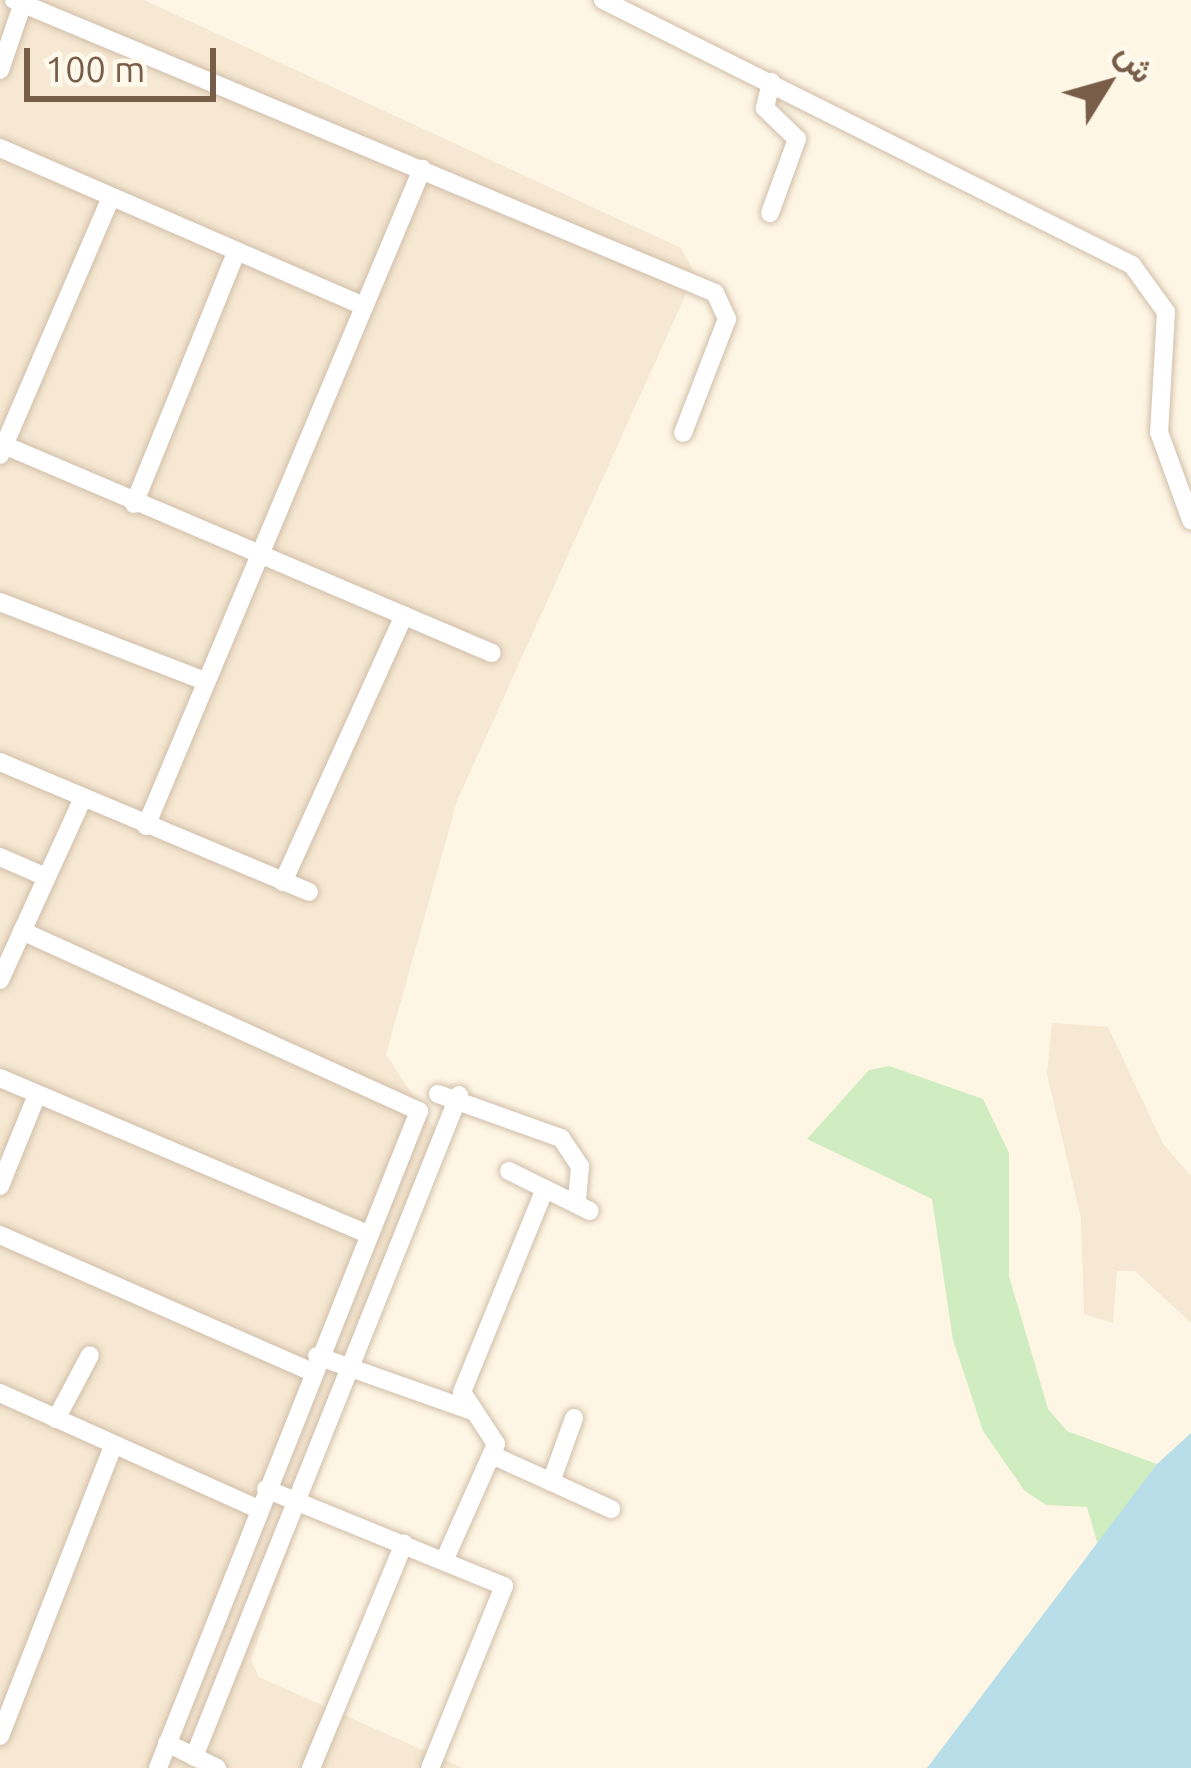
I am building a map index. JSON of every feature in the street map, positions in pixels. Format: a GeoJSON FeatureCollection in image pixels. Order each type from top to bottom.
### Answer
{"type":"FeatureCollection","features":[{"type":"Feature","properties":{"kind":"street"},"geometry":{"type":"LineString","coordinates":[[603,0],[771,82],[1149,280],[1166,312],[1159,432],[1191,520]]}},
{"type":"Feature","properties":{"kind":"street"},"geometry":{"type":"LineString","coordinates":[[0,70],[20,1],[715,293],[727,319],[683,433]]}},
{"type":"Feature","properties":{"kind":"street"},"geometry":{"type":"LineString","coordinates":[[770,213],[796,145],[765,108],[771,82]]}},
{"type":"Feature","properties":{"kind":"street"},"geometry":{"type":"LineString","coordinates":[[0,148],[364,306]]}},
{"type":"Feature","properties":{"kind":"street"},"geometry":{"type":"LineString","coordinates":[[146,826],[255,550],[422,169]]}},
{"type":"Feature","properties":{"kind":"street"},"geometry":{"type":"LineString","coordinates":[[111,197],[2,450],[255,550],[492,653]]}},
{"type":"Feature","properties":{"kind":"street"},"geometry":{"type":"LineString","coordinates":[[134,504],[236,253]]}},
{"type":"Feature","properties":{"kind":"street"},"geometry":{"type":"LineString","coordinates":[[0,602],[205,681]]}},
{"type":"Feature","properties":{"kind":"street"},"geometry":{"type":"LineString","coordinates":[[283,882],[404,615]]}},
{"type":"Feature","properties":{"kind":"street"},"geometry":{"type":"LineString","coordinates":[[0,762],[309,892]]}},
{"type":"Feature","properties":{"kind":"street"},"geometry":{"type":"LineString","coordinates":[[0,980],[82,800]]}},
{"type":"Feature","properties":{"kind":"street"},"geometry":{"type":"LineString","coordinates":[[0,857],[46,877]]}},
{"type":"Feature","properties":{"kind":"street"},"geometry":{"type":"LineString","coordinates":[[22,931],[415,1104],[158,1768]]}},
{"type":"Feature","properties":{"kind":"street"},"geometry":{"type":"LineString","coordinates":[[0,1078],[368,1234]]}},
{"type":"Feature","properties":{"kind":"street"},"geometry":{"type":"LineString","coordinates":[[438,1094],[459,1094],[561,1138],[580,1166],[584,1208],[509,1171]]}},
{"type":"Feature","properties":{"kind":"street"},"geometry":{"type":"LineString","coordinates":[[194,1757],[459,1094]]}},
{"type":"Feature","properties":{"kind":"street"},"geometry":{"type":"LineString","coordinates":[[0,1186],[37,1095]]}},
{"type":"Feature","properties":{"kind":"street"},"geometry":{"type":"LineString","coordinates":[[444,1561],[492,1455],[494,1436],[472,1411],[464,1386],[545,1189]]}},
{"type":"Feature","properties":{"kind":"street"},"geometry":{"type":"LineString","coordinates":[[0,1235],[313,1363],[350,1369],[472,1411]]}},
{"type":"Feature","properties":{"kind":"street"},"geometry":{"type":"LineString","coordinates":[[56,1419],[90,1355]]}},
{"type":"Feature","properties":{"kind":"street"},"geometry":{"type":"LineString","coordinates":[[0,1393],[258,1508]]}},
{"type":"Feature","properties":{"kind":"street"},"geometry":{"type":"LineString","coordinates":[[551,1483],[574,1418]]}},
{"type":"Feature","properties":{"kind":"street"},"geometry":{"type":"LineString","coordinates":[[0,1736],[113,1446]]}},
{"type":"Feature","properties":{"kind":"street"},"geometry":{"type":"LineString","coordinates":[[492,1455],[611,1509]]}},
{"type":"Feature","properties":{"kind":"street"},"geometry":{"type":"LineString","coordinates":[[266,1489],[504,1586],[430,1768]]}},
{"type":"Feature","properties":{"kind":"street"},"geometry":{"type":"LineString","coordinates":[[311,1768],[404,1544]]}},
{"type":"Feature","properties":{"kind":"street"},"geometry":{"type":"LineString","coordinates":[[167,1743],[217,1768]]}},
{"type":"Feature","properties":{"kind":"shaded area"},"geometry":{"type":"Polygon","coordinates":[[[0,0],[144,0],[681,248],[695,274],[457,801],[386,1054],[435,1130],[251,1660],[259,1677],[463,1768],[0,1768],[0,0]]]}},
{"type":"Feature","properties":{"kind":"shaded area"},"geometry":{"type":"Polygon","coordinates":[[[1052,1023],[1108,1027],[1163,1144],[1191,1176],[1191,1323],[1135,1271],[1117,1271],[1113,1323],[1084,1314],[1081,1218],[1047,1074],[1052,1023]]]}},
{"type":"Feature","properties":{"kind":"green space"},"geometry":{"type":"Polygon","coordinates":[[[889,1066],[983,1099],[1009,1153],[1009,1276],[1048,1409],[1067,1431],[1157,1464],[1099,1549],[1087,1507],[1046,1505],[1024,1490],[983,1431],[953,1340],[932,1199],[807,1139],[869,1070],[889,1066]]]}},
{"type":"Feature","properties":{"kind":"water"},"geometry":{"type":"Polygon","coordinates":[[[1191,1433],[1191,1768],[927,1768],[1157,1464],[1191,1433]]]}}]}
